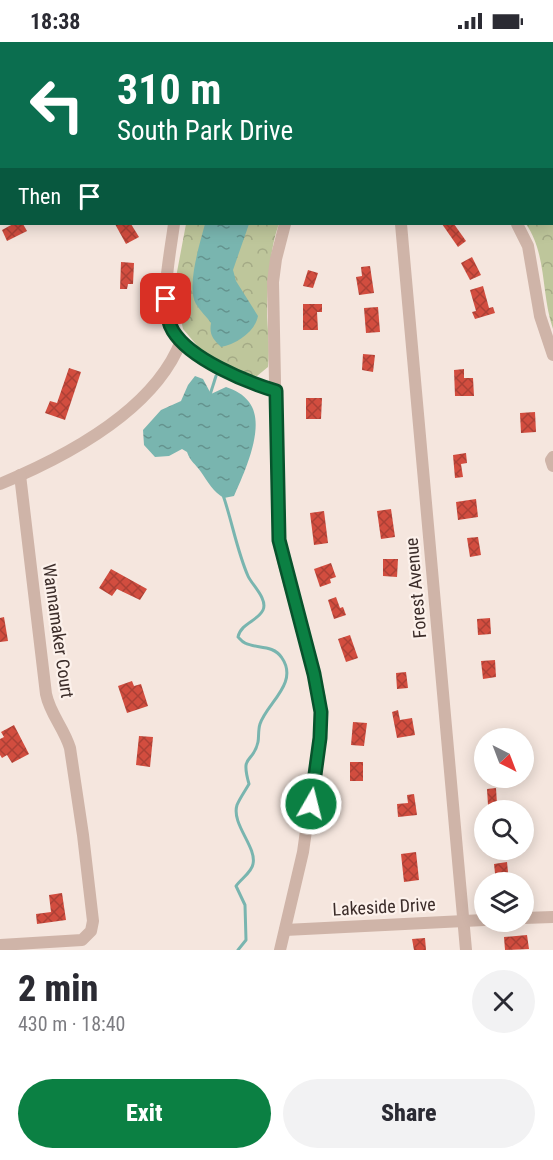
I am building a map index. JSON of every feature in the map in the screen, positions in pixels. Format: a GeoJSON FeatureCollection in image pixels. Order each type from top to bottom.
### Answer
{"type":"FeatureCollection","features":[{"type":"Feature","properties":{"kind":"street"},"geometry":{"type":"LineString","coordinates":[[174,225],[166,311],[169,322],[181,341],[218,367],[276,391]]}},
{"type":"Feature","properties":{"kind":"street"},"geometry":{"type":"LineString","coordinates":[[280,950],[308,826],[320,738],[321,712],[314,674],[279,540],[273,282],[285,225]]}},
{"type":"Feature","properties":{"kind":"street","name":"Forest Avenue"},"geometry":{"type":"LineString","coordinates":[[401,225],[466,950]]}},
{"type":"Feature","properties":{"kind":"street"},"geometry":{"type":"LineString","coordinates":[[518,225],[528,246],[540,316],[553,355]]}},
{"type":"Feature","properties":{"kind":"street"},"geometry":{"type":"LineString","coordinates":[[0,484],[56,458],[111,423],[144,395],[159,378],[171,362],[181,341]]}},
{"type":"Feature","properties":{"kind":"street"},"geometry":{"type":"LineString","coordinates":[[553,457],[551,460],[553,466]]}},
{"type":"Feature","properties":{"kind":"street","name":"Wannamaker Court"},"geometry":{"type":"LineString","coordinates":[[0,945],[61,942],[86,938],[91,932],[93,921],[70,748],[50,708],[46,694],[20,475]]}},
{"type":"Feature","properties":{"kind":"street"},"geometry":{"type":"LineString","coordinates":[[534,917],[553,916]]}},
{"type":"Feature","properties":{"kind":"street","name":"Lakeside Drive"},"geometry":{"type":"LineString","coordinates":[[285,930],[474,920]]}},
{"type":"Feature","properties":{"kind":"green space"},"geometry":{"type":"Polygon","coordinates":[[[186,225],[279,225],[273,244],[268,282],[268,367],[257,376],[239,374],[200,349],[183,329],[174,288],[186,225]]]}},
{"type":"Feature","properties":{"kind":"green space"},"geometry":{"type":"Polygon","coordinates":[[[527,225],[553,225],[553,329],[541,261],[533,236],[527,225]]]}},
{"type":"Feature","properties":{"kind":"water"},"geometry":{"type":"Polygon","coordinates":[[[205,225],[249,225],[233,270],[236,281],[258,316],[249,332],[233,343],[221,347],[216,342],[212,336],[211,323],[196,304],[192,287],[205,225]]]}},
{"type":"Feature","properties":{"kind":"water"},"geometry":{"type":"Polygon","coordinates":[[[195,376],[203,379],[211,394],[226,387],[239,393],[249,402],[254,412],[256,423],[252,449],[234,496],[224,498],[217,493],[187,452],[182,449],[169,456],[155,457],[144,445],[143,430],[161,410],[181,401],[195,376]]]}},
{"type":"Feature","properties":{"kind":"building"},"geometry":{"type":"Polygon","coordinates":[[[11,225],[24,225],[27,231],[7,241],[2,230],[11,225]]]}},
{"type":"Feature","properties":{"kind":"building"},"geometry":{"type":"Polygon","coordinates":[[[116,225],[132,225],[139,237],[126,244],[116,225]]]}},
{"type":"Feature","properties":{"kind":"building"},"geometry":{"type":"Polygon","coordinates":[[[443,225],[455,225],[466,241],[458,247],[443,225]]]}},
{"type":"Feature","properties":{"kind":"building"},"geometry":{"type":"Polygon","coordinates":[[[472,257],[481,275],[470,280],[461,263],[472,257]]]}},
{"type":"Feature","properties":{"kind":"building"},"geometry":{"type":"Polygon","coordinates":[[[121,262],[134,263],[133,284],[128,284],[127,289],[120,289],[121,262]]]}},
{"type":"Feature","properties":{"kind":"building"},"geometry":{"type":"Polygon","coordinates":[[[370,266],[374,293],[359,295],[356,277],[362,276],[361,267],[370,266]]]}},
{"type":"Feature","properties":{"kind":"building"},"geometry":{"type":"Polygon","coordinates":[[[308,270],[318,273],[313,288],[303,286],[308,270]]]}},
{"type":"Feature","properties":{"kind":"building"},"geometry":{"type":"Polygon","coordinates":[[[483,286],[489,308],[493,307],[495,313],[475,319],[472,312],[476,311],[470,290],[483,286]]]}},
{"type":"Feature","properties":{"kind":"building"},"geometry":{"type":"Polygon","coordinates":[[[303,304],[322,304],[322,312],[317,312],[318,330],[303,330],[303,304]]]}},
{"type":"Feature","properties":{"kind":"building"},"geometry":{"type":"Polygon","coordinates":[[[378,307],[380,332],[366,333],[364,308],[378,307]]]}},
{"type":"Feature","properties":{"kind":"building"},"geometry":{"type":"Polygon","coordinates":[[[363,354],[375,355],[373,372],[362,370],[363,354]]]}},
{"type":"Feature","properties":{"kind":"building"},"geometry":{"type":"Polygon","coordinates":[[[69,368],[81,372],[65,420],[45,413],[50,401],[57,403],[69,368]]]}},
{"type":"Feature","properties":{"kind":"building"},"geometry":{"type":"Polygon","coordinates":[[[464,369],[464,378],[473,378],[474,396],[455,396],[454,370],[464,369]]]}},
{"type":"Feature","properties":{"kind":"building"},"geometry":{"type":"Polygon","coordinates":[[[306,398],[322,398],[321,419],[306,419],[306,398]]]}},
{"type":"Feature","properties":{"kind":"building"},"geometry":{"type":"Polygon","coordinates":[[[535,412],[536,432],[521,433],[520,413],[535,412]]]}},
{"type":"Feature","properties":{"kind":"building"},"geometry":{"type":"Polygon","coordinates":[[[466,453],[467,463],[461,464],[463,477],[455,478],[453,455],[466,453]]]}},
{"type":"Feature","properties":{"kind":"building"},"geometry":{"type":"Polygon","coordinates":[[[476,499],[478,517],[458,520],[456,502],[476,499]]]}},
{"type":"Feature","properties":{"kind":"building"},"geometry":{"type":"Polygon","coordinates":[[[391,509],[395,537],[381,539],[377,511],[391,509]]]}},
{"type":"Feature","properties":{"kind":"building"},"geometry":{"type":"Polygon","coordinates":[[[324,511],[328,543],[314,545],[310,513],[324,511]]]}},
{"type":"Feature","properties":{"kind":"building"},"geometry":{"type":"Polygon","coordinates":[[[478,537],[481,555],[470,557],[467,538],[478,537]]]}},
{"type":"Feature","properties":{"kind":"building"},"geometry":{"type":"Polygon","coordinates":[[[383,559],[398,559],[397,577],[383,576],[383,559]]]}},
{"type":"Feature","properties":{"kind":"building"},"geometry":{"type":"Polygon","coordinates":[[[331,563],[336,577],[330,579],[331,583],[320,587],[314,569],[331,563]]]}},
{"type":"Feature","properties":{"kind":"building"},"geometry":{"type":"Polygon","coordinates":[[[111,569],[147,589],[140,600],[117,589],[112,596],[99,588],[111,569]]]}},
{"type":"Feature","properties":{"kind":"building"},"geometry":{"type":"Polygon","coordinates":[[[336,597],[340,608],[343,607],[346,615],[334,619],[328,600],[336,597]]]}},
{"type":"Feature","properties":{"kind":"building"},"geometry":{"type":"Polygon","coordinates":[[[4,617],[8,641],[0,642],[0,618],[4,617]]]}},
{"type":"Feature","properties":{"kind":"building"},"geometry":{"type":"Polygon","coordinates":[[[490,618],[491,634],[478,635],[477,619],[490,618]]]}},
{"type":"Feature","properties":{"kind":"building"},"geometry":{"type":"Polygon","coordinates":[[[350,635],[358,658],[346,662],[338,639],[350,635]]]}},
{"type":"Feature","properties":{"kind":"building"},"geometry":{"type":"Polygon","coordinates":[[[495,660],[496,677],[483,679],[481,661],[495,660]]]}},
{"type":"Feature","properties":{"kind":"building"},"geometry":{"type":"Polygon","coordinates":[[[406,672],[408,688],[397,689],[396,673],[406,672]]]}},
{"type":"Feature","properties":{"kind":"building"},"geometry":{"type":"Polygon","coordinates":[[[132,681],[134,686],[141,684],[148,706],[127,713],[118,686],[132,681]]]}},
{"type":"Feature","properties":{"kind":"building"},"geometry":{"type":"Polygon","coordinates":[[[398,710],[400,720],[412,718],[415,735],[397,738],[392,712],[398,710]]]}},
{"type":"Feature","properties":{"kind":"building"},"geometry":{"type":"Polygon","coordinates":[[[353,722],[367,723],[364,746],[351,745],[353,722]]]}},
{"type":"Feature","properties":{"kind":"building"},"geometry":{"type":"Polygon","coordinates":[[[14,725],[29,754],[12,763],[7,755],[2,758],[0,755],[0,739],[4,737],[1,732],[14,725]]]}},
{"type":"Feature","properties":{"kind":"building"},"geometry":{"type":"Polygon","coordinates":[[[139,736],[153,737],[150,767],[136,765],[139,736]]]}},
{"type":"Feature","properties":{"kind":"building"},"geometry":{"type":"Polygon","coordinates":[[[350,762],[363,762],[363,781],[350,781],[350,762]]]}},
{"type":"Feature","properties":{"kind":"building"},"geometry":{"type":"Polygon","coordinates":[[[496,788],[497,800],[488,800],[487,789],[496,788]]]}},
{"type":"Feature","properties":{"kind":"building"},"geometry":{"type":"Polygon","coordinates":[[[414,794],[417,815],[398,817],[397,804],[408,803],[407,795],[414,794]]]}},
{"type":"Feature","properties":{"kind":"building"},"geometry":{"type":"Polygon","coordinates":[[[416,852],[419,880],[404,882],[401,854],[416,852]]]}},
{"type":"Feature","properties":{"kind":"building"},"geometry":{"type":"Polygon","coordinates":[[[507,862],[508,872],[495,872],[494,864],[507,862]]]}},
{"type":"Feature","properties":{"kind":"building"},"geometry":{"type":"Polygon","coordinates":[[[62,893],[66,920],[37,924],[36,914],[51,912],[49,895],[62,893]]]}},
{"type":"Feature","properties":{"kind":"building"},"geometry":{"type":"Polygon","coordinates":[[[527,935],[529,949],[505,950],[504,937],[527,935]]]}},
{"type":"Feature","properties":{"kind":"building"},"geometry":{"type":"Polygon","coordinates":[[[425,938],[426,950],[414,950],[412,939],[425,938]]]}},
{"type":"Feature","properties":{"kind":"waterway"},"geometry":{"type":"LineString","coordinates":[[209,398],[216,376]]}},
{"type":"Feature","properties":{"kind":"waterway"},"geometry":{"type":"LineString","coordinates":[[223,495],[244,566],[250,580],[262,597],[264,606],[261,614],[242,628],[238,637],[249,645],[269,649],[278,654],[286,667],[287,676],[260,724],[256,749],[246,767],[249,784],[237,805],[236,812],[240,828],[253,857],[251,870],[236,886],[245,905],[246,940],[238,950]]}},
{"type":"Feature","properties":{"kind":"route"},"geometry":{"type":"LineString","coordinates":[[166,299],[169,322],[181,341],[218,367],[246,381],[276,391],[279,540],[320,699],[320,738],[311,804]]}}]}
